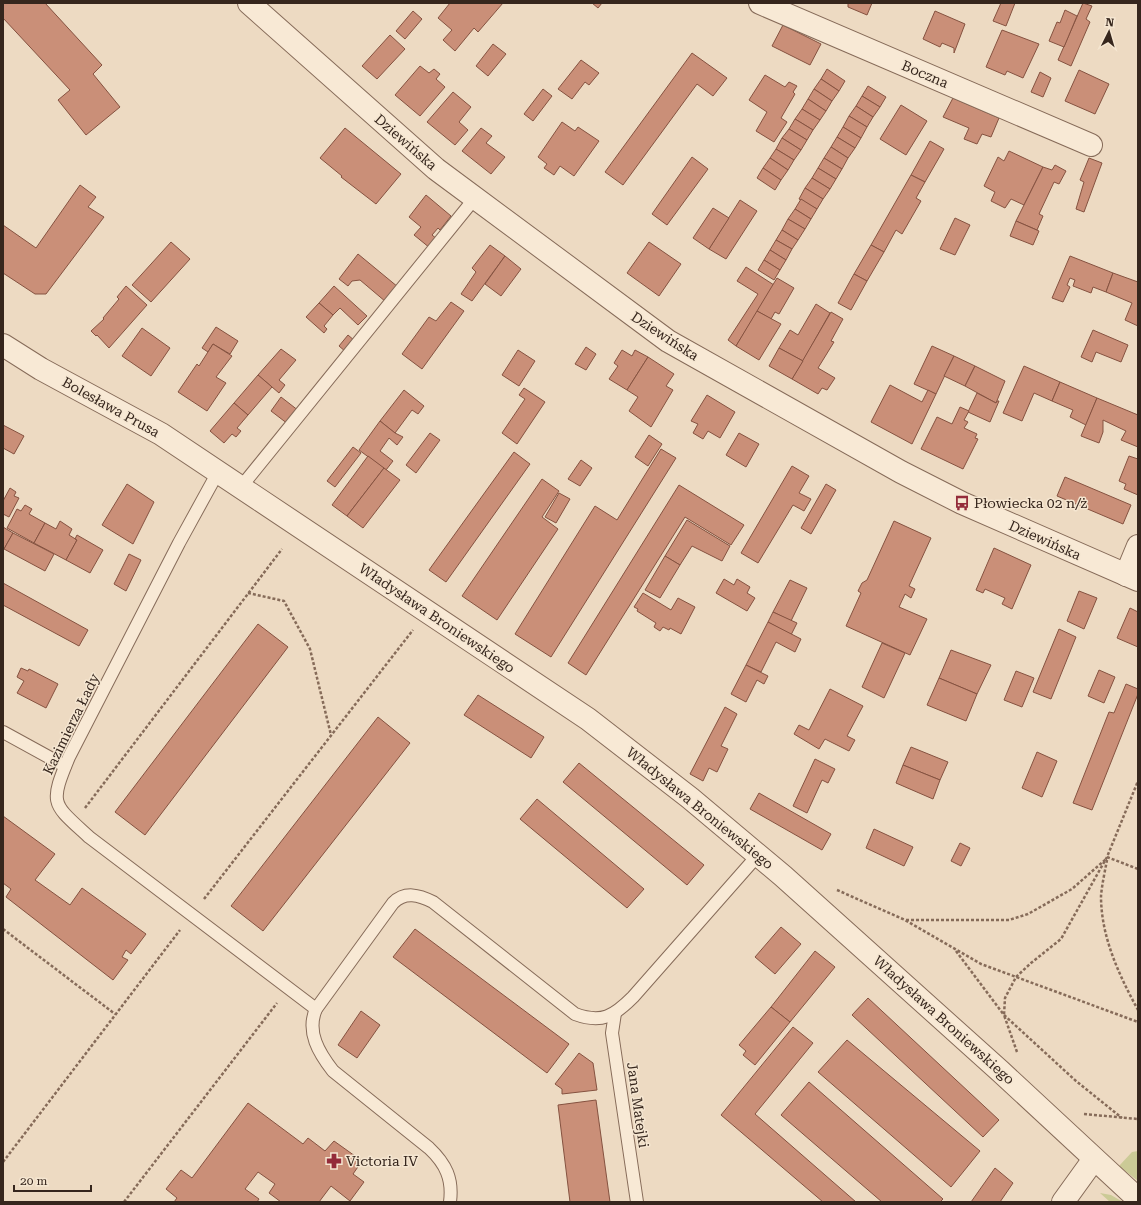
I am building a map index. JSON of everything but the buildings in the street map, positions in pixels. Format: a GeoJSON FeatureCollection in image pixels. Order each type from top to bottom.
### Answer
{"type":"FeatureCollection","features":[{"type":"Feature","properties":{"kind":"street","name":"Dziewińska"},"geometry":{"type":"LineString","coordinates":[[249,3],[436,169],[668,341],[901,472],[962,503],[1132,578]]}},
{"type":"Feature","properties":{"kind":"street","name":"Boczna"},"geometry":{"type":"LineString","coordinates":[[760,3],[1091,145]]}},
{"type":"Feature","properties":{"kind":"street","name":"Bolesława Prusa"},"geometry":{"type":"LineString","coordinates":[[3,345],[41,369],[156,431],[218,472]]}},
{"type":"Feature","properties":{"kind":"street","name":"Władysława Broniewskiego"},"geometry":{"type":"LineString","coordinates":[[218,472],[588,719],[643,760],[758,855],[858,943],[1020,1089],[1138,1199]]}},
{"type":"Feature","properties":{"kind":"street"},"geometry":{"type":"LineString","coordinates":[[1132,578],[1138,546]]}},
{"type":"Feature","properties":{"kind":"street"},"geometry":{"type":"LineString","coordinates":[[1063,1202],[1094,1159]]}},
{"type":"Feature","properties":{"kind":"lane"},"geometry":{"type":"LineString","coordinates":[[241,487],[475,198]]}},
{"type":"Feature","properties":{"kind":"lane","name":"Kazimierza Łady"},"geometry":{"type":"LineString","coordinates":[[218,472],[175,550],[65,766],[58,786],[57,803],[60,809],[74,823],[96,841],[316,1009]]}},
{"type":"Feature","properties":{"kind":"lane"},"geometry":{"type":"LineString","coordinates":[[3,732],[65,766]]}},
{"type":"Feature","properties":{"kind":"lane"},"geometry":{"type":"LineString","coordinates":[[450,1202],[451,1185],[443,1162],[438,1156],[333,1071],[326,1063],[316,1045],[313,1034],[313,1017],[316,1009],[393,902],[400,896],[407,895],[420,897],[433,902],[575,1014],[586,1018],[604,1018],[615,1013],[633,997],[758,855]]}},
{"type":"Feature","properties":{"kind":"lane","name":"Jana Matejki"},"geometry":{"type":"LineString","coordinates":[[615,1013],[612,1033],[637,1202]]}},
{"type":"Feature","properties":{"kind":"path"},"geometry":{"type":"LineString","coordinates":[[74,823],[282,549]]}},
{"type":"Feature","properties":{"kind":"path"},"geometry":{"type":"LineString","coordinates":[[248,593],[284,601],[310,649],[331,736]]}},
{"type":"Feature","properties":{"kind":"path"},"geometry":{"type":"LineString","coordinates":[[3,1162],[115,1014],[426,612]]}},
{"type":"Feature","properties":{"kind":"path"},"geometry":{"type":"LineString","coordinates":[[1020,1089],[1016,1050],[1004,1015],[1005,998],[1016,977],[1061,939],[1107,857],[1138,781]]}},
{"type":"Feature","properties":{"kind":"path"},"geometry":{"type":"LineString","coordinates":[[1107,857],[1138,868]]}},
{"type":"Feature","properties":{"kind":"path"},"geometry":{"type":"LineString","coordinates":[[905,920],[1009,920],[1028,914],[1072,889],[1107,857]]}},
{"type":"Feature","properties":{"kind":"path"},"geometry":{"type":"LineString","coordinates":[[1107,857],[1101,896],[1109,948],[1128,992],[1138,1010]]}},
{"type":"Feature","properties":{"kind":"path"},"geometry":{"type":"LineString","coordinates":[[831,887],[905,920],[981,964],[1138,1022]]}},
{"type":"Feature","properties":{"kind":"path"},"geometry":{"type":"LineString","coordinates":[[3,930],[115,1014]]}},
{"type":"Feature","properties":{"kind":"path"},"geometry":{"type":"LineString","coordinates":[[955,949],[1004,1015],[1076,1081],[1122,1118],[1138,1119]]}},
{"type":"Feature","properties":{"kind":"path"},"geometry":{"type":"LineString","coordinates":[[124,1202],[288,988]]}},
{"type":"Feature","properties":{"kind":"shaded area"},"geometry":{"type":"Polygon","coordinates":[[[1138,1151],[1138,1181],[1119,1166],[1132,1152],[1138,1151]]]}},
{"type":"Feature","properties":{"kind":"shaded area"},"geometry":{"type":"Polygon","coordinates":[[[1100,1193],[1111,1195],[1123,1202],[1110,1202],[1100,1193]]]}},
{"type":"Feature","properties":{"kind":"place","name":"Płowiecka 02 n/ż"},"geometry":{"type":"Point","coordinates":[962,503]}},
{"type":"Feature","properties":{"kind":"place","name":"Victoria IV"},"geometry":{"type":"Point","coordinates":[334,1161]}}]}
